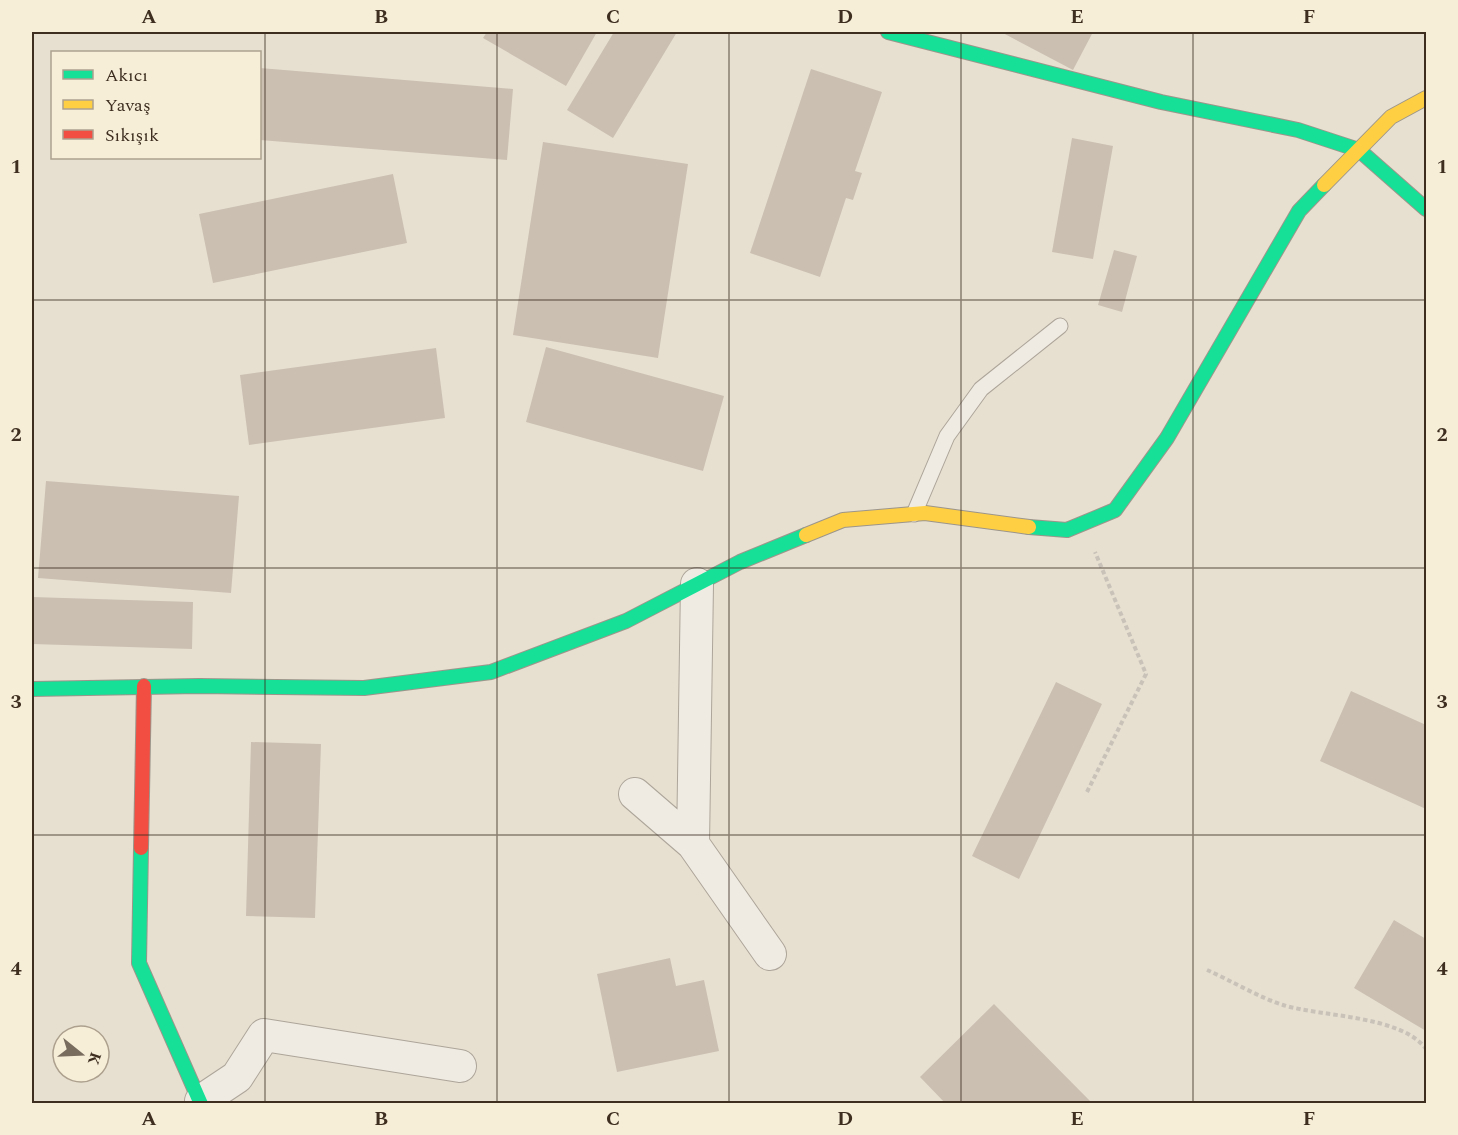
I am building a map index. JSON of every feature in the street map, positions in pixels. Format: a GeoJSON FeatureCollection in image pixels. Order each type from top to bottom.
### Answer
{"type":"FeatureCollection","features":[{"type":"Feature","properties":{"kind":"street"},"geometry":{"type":"LineString","coordinates":[[888,32],[1161,102],[1298,130],[1359,150],[1426,209]]}},
{"type":"Feature","properties":{"kind":"street"},"geometry":{"type":"LineString","coordinates":[[32,689],[144,686],[364,688],[490,672],[626,621],[740,562],[843,520],[925,513],[1003,525],[1067,530],[1115,510],[1167,438],[1299,211],[1391,117],[1426,98]]}},
{"type":"Feature","properties":{"kind":"street"},"geometry":{"type":"LineString","coordinates":[[693,844],[697,584]]}},
{"type":"Feature","properties":{"kind":"street"},"geometry":{"type":"LineString","coordinates":[[144,686],[139,963],[201,1102],[237,1077],[264,1035],[460,1066]]}},
{"type":"Feature","properties":{"kind":"street"},"geometry":{"type":"LineString","coordinates":[[635,794],[693,844],[770,954]]}},
{"type":"Feature","properties":{"kind":"lane"},"geometry":{"type":"LineString","coordinates":[[914,514],[947,436],[981,388],[1060,327]]}},
{"type":"Feature","properties":{"kind":"path"},"geometry":{"type":"LineString","coordinates":[[1083,523],[1146,674],[1088,792]]}},
{"type":"Feature","properties":{"kind":"path"},"geometry":{"type":"LineString","coordinates":[[1207,970],[1282,1005],[1380,1023],[1420,1041],[1426,1049]]}},
{"type":"Feature","properties":{"kind":"building"},"geometry":{"type":"Polygon","coordinates":[[[487,32],[597,32],[566,86],[483,38],[487,32]]]}},
{"type":"Feature","properties":{"kind":"building"},"geometry":{"type":"Polygon","coordinates":[[[614,32],[677,32],[613,138],[567,110],[614,32]]]}},
{"type":"Feature","properties":{"kind":"building"},"geometry":{"type":"Polygon","coordinates":[[[1001,32],[1093,32],[1073,70],[1001,32]]]}},
{"type":"Feature","properties":{"kind":"building"},"geometry":{"type":"Polygon","coordinates":[[[261,68],[513,89],[507,160],[261,140],[261,68]]]}},
{"type":"Feature","properties":{"kind":"building"},"geometry":{"type":"Polygon","coordinates":[[[811,69],[882,92],[855,171],[862,173],[853,200],[846,198],[820,277],[750,253],[811,69]]]}},
{"type":"Feature","properties":{"kind":"building"},"geometry":{"type":"Polygon","coordinates":[[[1072,138],[1113,146],[1093,259],[1052,252],[1072,138]]]}},
{"type":"Feature","properties":{"kind":"building"},"geometry":{"type":"Polygon","coordinates":[[[543,142],[688,164],[658,358],[513,335],[543,142]]]}},
{"type":"Feature","properties":{"kind":"building"},"geometry":{"type":"Polygon","coordinates":[[[393,174],[407,243],[213,283],[199,214],[393,174]]]}},
{"type":"Feature","properties":{"kind":"building"},"geometry":{"type":"Polygon","coordinates":[[[1114,250],[1137,256],[1122,312],[1098,305],[1114,250]]]}},
{"type":"Feature","properties":{"kind":"building"},"geometry":{"type":"Polygon","coordinates":[[[546,347],[724,396],[703,471],[526,422],[546,347]]]}},
{"type":"Feature","properties":{"kind":"building"},"geometry":{"type":"Polygon","coordinates":[[[436,348],[445,418],[249,445],[240,375],[436,348]]]}},
{"type":"Feature","properties":{"kind":"building"},"geometry":{"type":"Polygon","coordinates":[[[46,481],[239,496],[231,593],[38,578],[46,481]]]}},
{"type":"Feature","properties":{"kind":"building"},"geometry":{"type":"Polygon","coordinates":[[[32,597],[193,602],[192,649],[32,644],[32,597]]]}},
{"type":"Feature","properties":{"kind":"building"},"geometry":{"type":"Polygon","coordinates":[[[1056,682],[1102,704],[1019,879],[972,856],[1056,682]]]}},
{"type":"Feature","properties":{"kind":"building"},"geometry":{"type":"Polygon","coordinates":[[[1351,691],[1426,725],[1426,809],[1320,761],[1351,691]]]}},
{"type":"Feature","properties":{"kind":"building"},"geometry":{"type":"Polygon","coordinates":[[[251,742],[321,744],[315,918],[246,916],[251,742]]]}},
{"type":"Feature","properties":{"kind":"building"},"geometry":{"type":"Polygon","coordinates":[[[1394,920],[1426,939],[1426,1031],[1354,988],[1394,920]]]}},
{"type":"Feature","properties":{"kind":"building"},"geometry":{"type":"Polygon","coordinates":[[[670,958],[676,986],[704,980],[719,1051],[617,1072],[597,974],[670,958]]]}},
{"type":"Feature","properties":{"kind":"building"},"geometry":{"type":"Polygon","coordinates":[[[994,1004],[1093,1104],[946,1104],[920,1077],[994,1004]]]}},
{"type":"Feature","properties":{"kind":"traffic: fast"},"geometry":{"type":"LineString","coordinates":[[888,32],[1161,102],[1298,130],[1359,150],[1426,209]]}},
{"type":"Feature","properties":{"kind":"traffic: fast"},"geometry":{"type":"LineString","coordinates":[[1029,527],[1067,530],[1115,510],[1167,438],[1299,211],[1324,185]]}},
{"type":"Feature","properties":{"kind":"traffic: fast"},"geometry":{"type":"LineString","coordinates":[[32,689],[199,686],[364,688],[491,672],[626,621],[740,562],[806,535]]}},
{"type":"Feature","properties":{"kind":"traffic: fast"},"geometry":{"type":"LineString","coordinates":[[141,848],[139,963],[201,1104]]}},
{"type":"Feature","properties":{"kind":"traffic: slow"},"geometry":{"type":"LineString","coordinates":[[1324,185],[1391,117],[1426,98]]}},
{"type":"Feature","properties":{"kind":"traffic: slow"},"geometry":{"type":"LineString","coordinates":[[806,535],[843,520],[925,513],[1029,527]]}},
{"type":"Feature","properties":{"kind":"traffic: jam"},"geometry":{"type":"LineString","coordinates":[[141,848],[144,686]]}}]}
